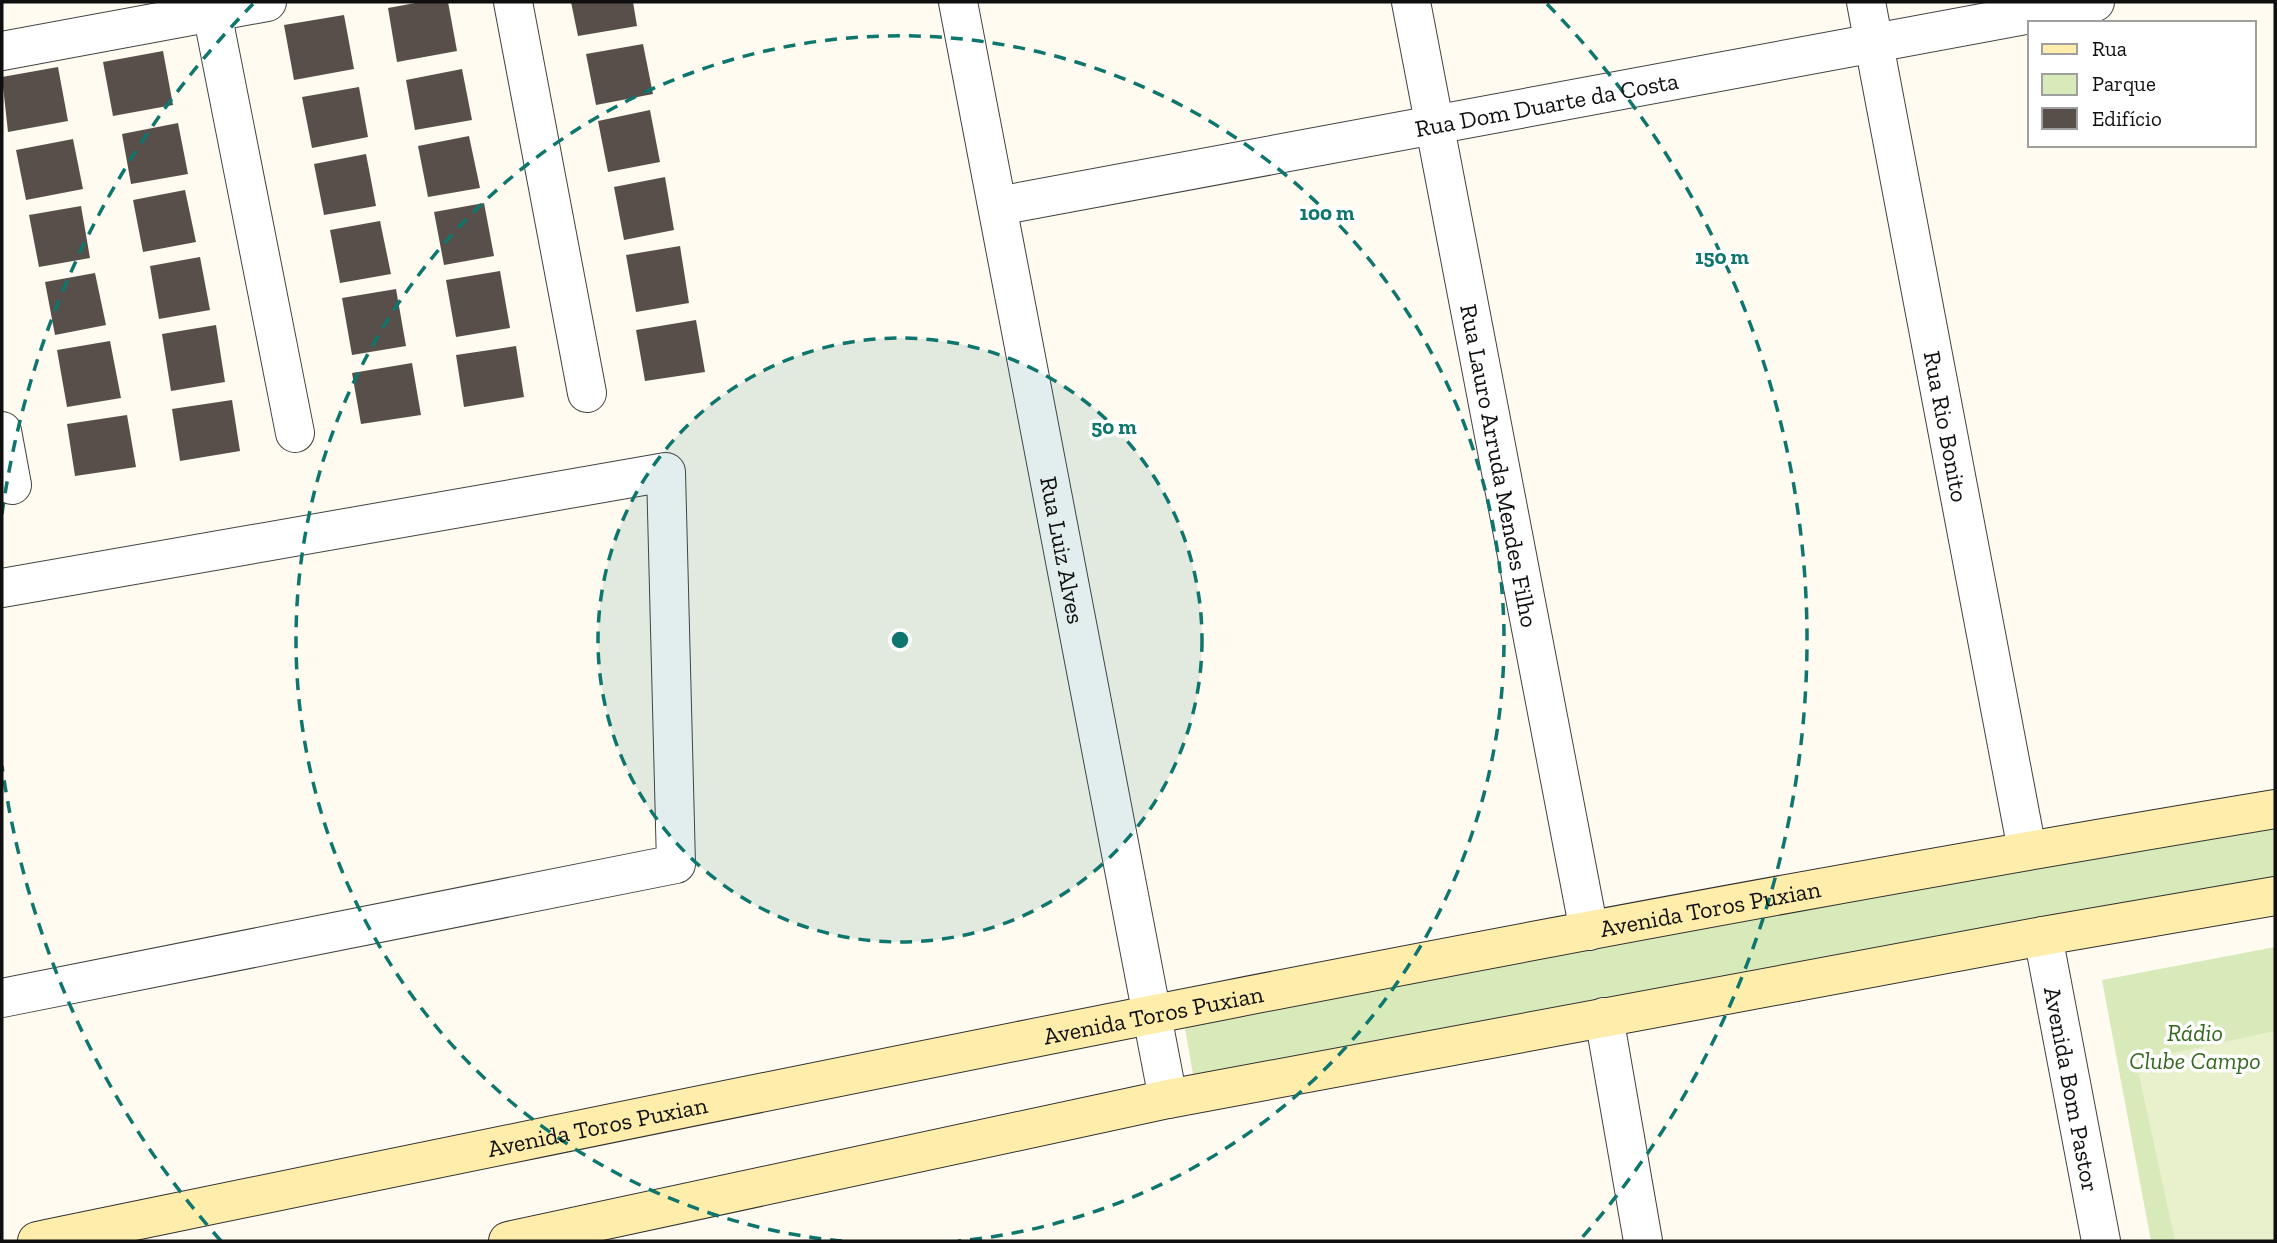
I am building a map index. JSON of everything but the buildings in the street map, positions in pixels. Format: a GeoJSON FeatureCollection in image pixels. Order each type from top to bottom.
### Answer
{"type":"FeatureCollection","features":[{"type":"Feature","properties":{"kind":"main road","name":"Avenida Toros Puxian"},"geometry":{"type":"LineString","coordinates":[[37,1241],[1152,1012],[2027,850],[2275,809]]}},
{"type":"Feature","properties":{"kind":"main road"},"geometry":{"type":"LineString","coordinates":[[508,1241],[1168,1099],[2043,936],[2275,896]]}},
{"type":"Feature","properties":{"kind":"street"},"geometry":{"type":"LineString","coordinates":[[2,51],[211,7],[267,2]]}},
{"type":"Feature","properties":{"kind":"street"},"geometry":{"type":"LineString","coordinates":[[513,2],[587,393]]}},
{"type":"Feature","properties":{"kind":"street","name":"Rua Luiz Alves"},"geometry":{"type":"LineString","coordinates":[[958,2],[1168,1099]]}},
{"type":"Feature","properties":{"kind":"street","name":"Rua Lauro Arruda Mendes Filho"},"geometry":{"type":"LineString","coordinates":[[1411,2],[1590,931]]}},
{"type":"Feature","properties":{"kind":"street","name":"Rua Rio Bonito"},"geometry":{"type":"LineString","coordinates":[[1866,2],[2027,850]]}},
{"type":"Feature","properties":{"kind":"street","name":"Rua Dom Duarte da Costa"},"geometry":{"type":"LineString","coordinates":[[998,206],[2095,2]]}},
{"type":"Feature","properties":{"kind":"street"},"geometry":{"type":"LineString","coordinates":[[211,7],[295,433]]}},
{"type":"Feature","properties":{"kind":"street"},"geometry":{"type":"LineString","coordinates":[[2,431],[12,485]]}},
{"type":"Feature","properties":{"kind":"street"},"geometry":{"type":"LineString","coordinates":[[2,588],[666,471],[676,864],[2,998]]}},
{"type":"Feature","properties":{"kind":"street","name":"Avenida Bom Pastor"},"geometry":{"type":"LineString","coordinates":[[2043,936],[2101,1241]]}},
{"type":"Feature","properties":{"kind":"street"},"geometry":{"type":"LineString","coordinates":[[1604,1017],[1643,1241]]}},
{"type":"Feature","properties":{"kind":"green space"},"geometry":{"type":"Polygon","coordinates":[[[2275,819],[2275,881],[1194,1080],[1184,1023],[2275,819]]]}},
{"type":"Feature","properties":{"kind":"green space","name":"Rádio Clube Campo"},"geometry":{"type":"Polygon","coordinates":[[[2275,947],[2275,1241],[2151,1241],[2102,980],[2275,947]]]}},
{"type":"Feature","properties":{"kind":"green space"},"geometry":{"type":"Polygon","coordinates":[[[2275,1031],[2275,1241],[2175,1241],[2136,1061],[2275,1031]]]}}]}
